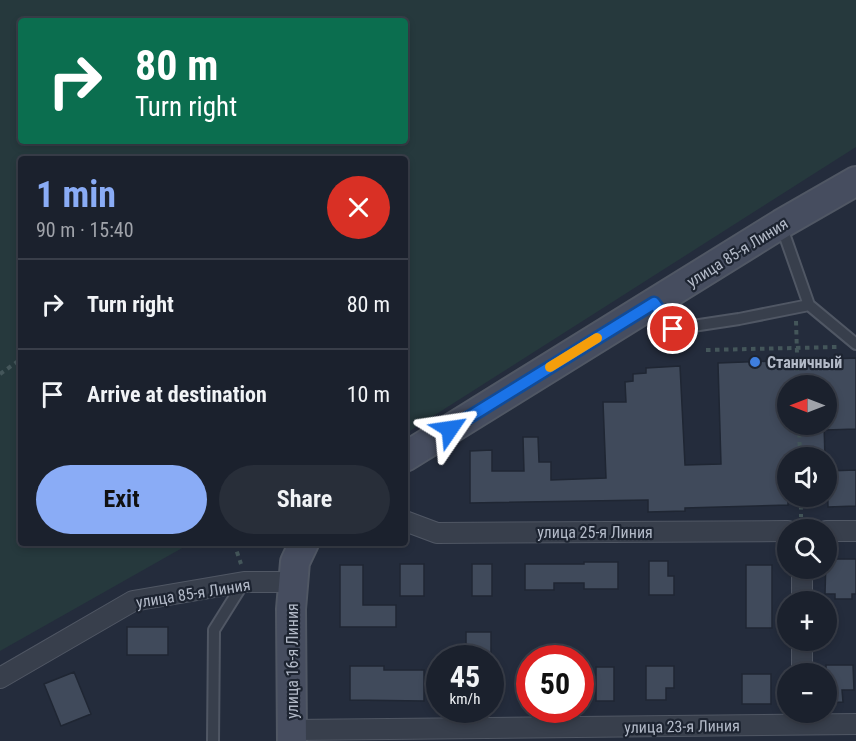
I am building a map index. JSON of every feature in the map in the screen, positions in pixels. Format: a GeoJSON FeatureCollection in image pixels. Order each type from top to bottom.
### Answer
{"type":"FeatureCollection","features":[{"type":"Feature","properties":{"kind":"main road","name":"улица 85-я Линия"},"geometry":{"type":"LineString","coordinates":[[408,455],[856,180]]}},
{"type":"Feature","properties":{"kind":"main road"},"geometry":{"type":"LineString","coordinates":[[293,582],[295,562],[303,546]]}},
{"type":"Feature","properties":{"kind":"main road","name":"улица 16-я Линия"},"geometry":{"type":"LineString","coordinates":[[292,736],[290,637],[293,582]]}},
{"type":"Feature","properties":{"kind":"street","name":"улица 25-я Линия"},"geometry":{"type":"LineString","coordinates":[[408,522],[437,533],[777,525]]}},
{"type":"Feature","properties":{"kind":"street"},"geometry":{"type":"LineString","coordinates":[[837,531],[856,531]]}},
{"type":"Feature","properties":{"kind":"street","name":"улица 85-я Линия"},"geometry":{"type":"LineString","coordinates":[[0,678],[133,601],[244,582],[293,582]]}},
{"type":"Feature","properties":{"kind":"street","name":"улица 23-я Линия"},"geometry":{"type":"LineString","coordinates":[[292,736],[856,724]]}},
{"type":"Feature","properties":{"kind":"lane"},"geometry":{"type":"LineString","coordinates":[[781,224],[809,305],[856,344]]}},
{"type":"Feature","properties":{"kind":"lane"},"geometry":{"type":"LineString","coordinates":[[654,303],[673,329],[809,305]]}},
{"type":"Feature","properties":{"kind":"lane"},"geometry":{"type":"LineString","coordinates":[[213,741],[214,630],[244,582]]}},
{"type":"Feature","properties":{"kind":"path"},"geometry":{"type":"LineString","coordinates":[[796,308],[798,375]]}},
{"type":"Feature","properties":{"kind":"path"},"geometry":{"type":"LineString","coordinates":[[706,350],[844,347]]}},
{"type":"Feature","properties":{"kind":"path"},"geometry":{"type":"LineString","coordinates":[[0,374],[18,361]]}},
{"type":"Feature","properties":{"kind":"green space"},"geometry":{"type":"Polygon","coordinates":[[[0,0],[856,0],[856,147],[408,432],[408,156],[18,156],[18,546],[186,546],[0,651],[0,0]]]}},
{"type":"Feature","properties":{"kind":"building"},"geometry":{"type":"Polygon","coordinates":[[[856,358],[856,429],[837,430],[837,375],[777,375],[777,435],[824,435],[825,447],[777,447],[777,505],[685,508],[685,511],[648,512],[648,500],[470,503],[470,451],[492,450],[492,471],[524,471],[523,437],[538,437],[539,462],[551,462],[551,480],[606,478],[603,402],[626,402],[625,382],[633,381],[633,374],[646,373],[646,368],[680,366],[685,465],[721,464],[718,363],[856,358]]]}},
{"type":"Feature","properties":{"kind":"building"},"geometry":{"type":"Polygon","coordinates":[[[856,470],[856,506],[837,507],[837,471],[856,470]]]}},
{"type":"Feature","properties":{"kind":"building"},"geometry":{"type":"Polygon","coordinates":[[[837,559],[856,559],[856,594],[852,594],[852,599],[837,599],[837,591],[825,591],[825,579],[837,579],[837,559]]]}},
{"type":"Feature","properties":{"kind":"building"},"geometry":{"type":"Polygon","coordinates":[[[649,561],[668,561],[668,576],[674,576],[674,595],[649,595],[649,561]]]}},
{"type":"Feature","properties":{"kind":"building"},"geometry":{"type":"Polygon","coordinates":[[[584,562],[618,562],[618,589],[584,589],[584,583],[554,583],[554,590],[525,590],[525,564],[584,564],[584,562]]]}},
{"type":"Feature","properties":{"kind":"building"},"geometry":{"type":"Polygon","coordinates":[[[400,564],[424,564],[424,596],[400,596],[400,564]]]}},
{"type":"Feature","properties":{"kind":"building"},"geometry":{"type":"Polygon","coordinates":[[[472,564],[492,564],[492,596],[472,596],[472,564]]]}},
{"type":"Feature","properties":{"kind":"building"},"geometry":{"type":"Polygon","coordinates":[[[340,565],[363,565],[363,605],[396,605],[396,627],[340,627],[340,565]]]}},
{"type":"Feature","properties":{"kind":"building"},"geometry":{"type":"Polygon","coordinates":[[[746,565],[772,565],[772,628],[746,628],[746,565]]]}},
{"type":"Feature","properties":{"kind":"building"},"geometry":{"type":"Polygon","coordinates":[[[127,627],[168,627],[168,655],[127,655],[127,627]]]}},
{"type":"Feature","properties":{"kind":"building"},"geometry":{"type":"Polygon","coordinates":[[[466,632],[491,632],[491,645],[466,645],[466,632]]]}},
{"type":"Feature","properties":{"kind":"building"},"geometry":{"type":"Polygon","coordinates":[[[837,665],[853,665],[854,690],[842,690],[843,702],[837,702],[837,665]]]}},
{"type":"Feature","properties":{"kind":"building"},"geometry":{"type":"Polygon","coordinates":[[[350,666],[384,666],[384,670],[424,670],[424,701],[350,700],[350,666]]]}},
{"type":"Feature","properties":{"kind":"building"},"geometry":{"type":"Polygon","coordinates":[[[646,666],[674,666],[674,688],[666,688],[666,700],[646,700],[646,666]]]}},
{"type":"Feature","properties":{"kind":"building"},"geometry":{"type":"Polygon","coordinates":[[[596,667],[614,667],[614,701],[596,701],[596,667]]]}},
{"type":"Feature","properties":{"kind":"building"},"geometry":{"type":"Polygon","coordinates":[[[74,672],[91,714],[61,726],[44,684],[74,672]]]}},
{"type":"Feature","properties":{"kind":"building"},"geometry":{"type":"Polygon","coordinates":[[[742,674],[771,674],[771,704],[742,704],[742,674]]]}},
{"type":"Feature","properties":{"kind":"slow traffic"},"geometry":{"type":"LineString","coordinates":[[550,367],[597,338]]}},
{"type":"Feature","properties":{"kind":"place","name":"Станичный"},"geometry":{"type":"Point","coordinates":[755,362]}},
{"type":"Feature","properties":{"kind":"route"},"geometry":{"type":"LineString","coordinates":[[450,429],[654,303],[673,329]]}}]}
